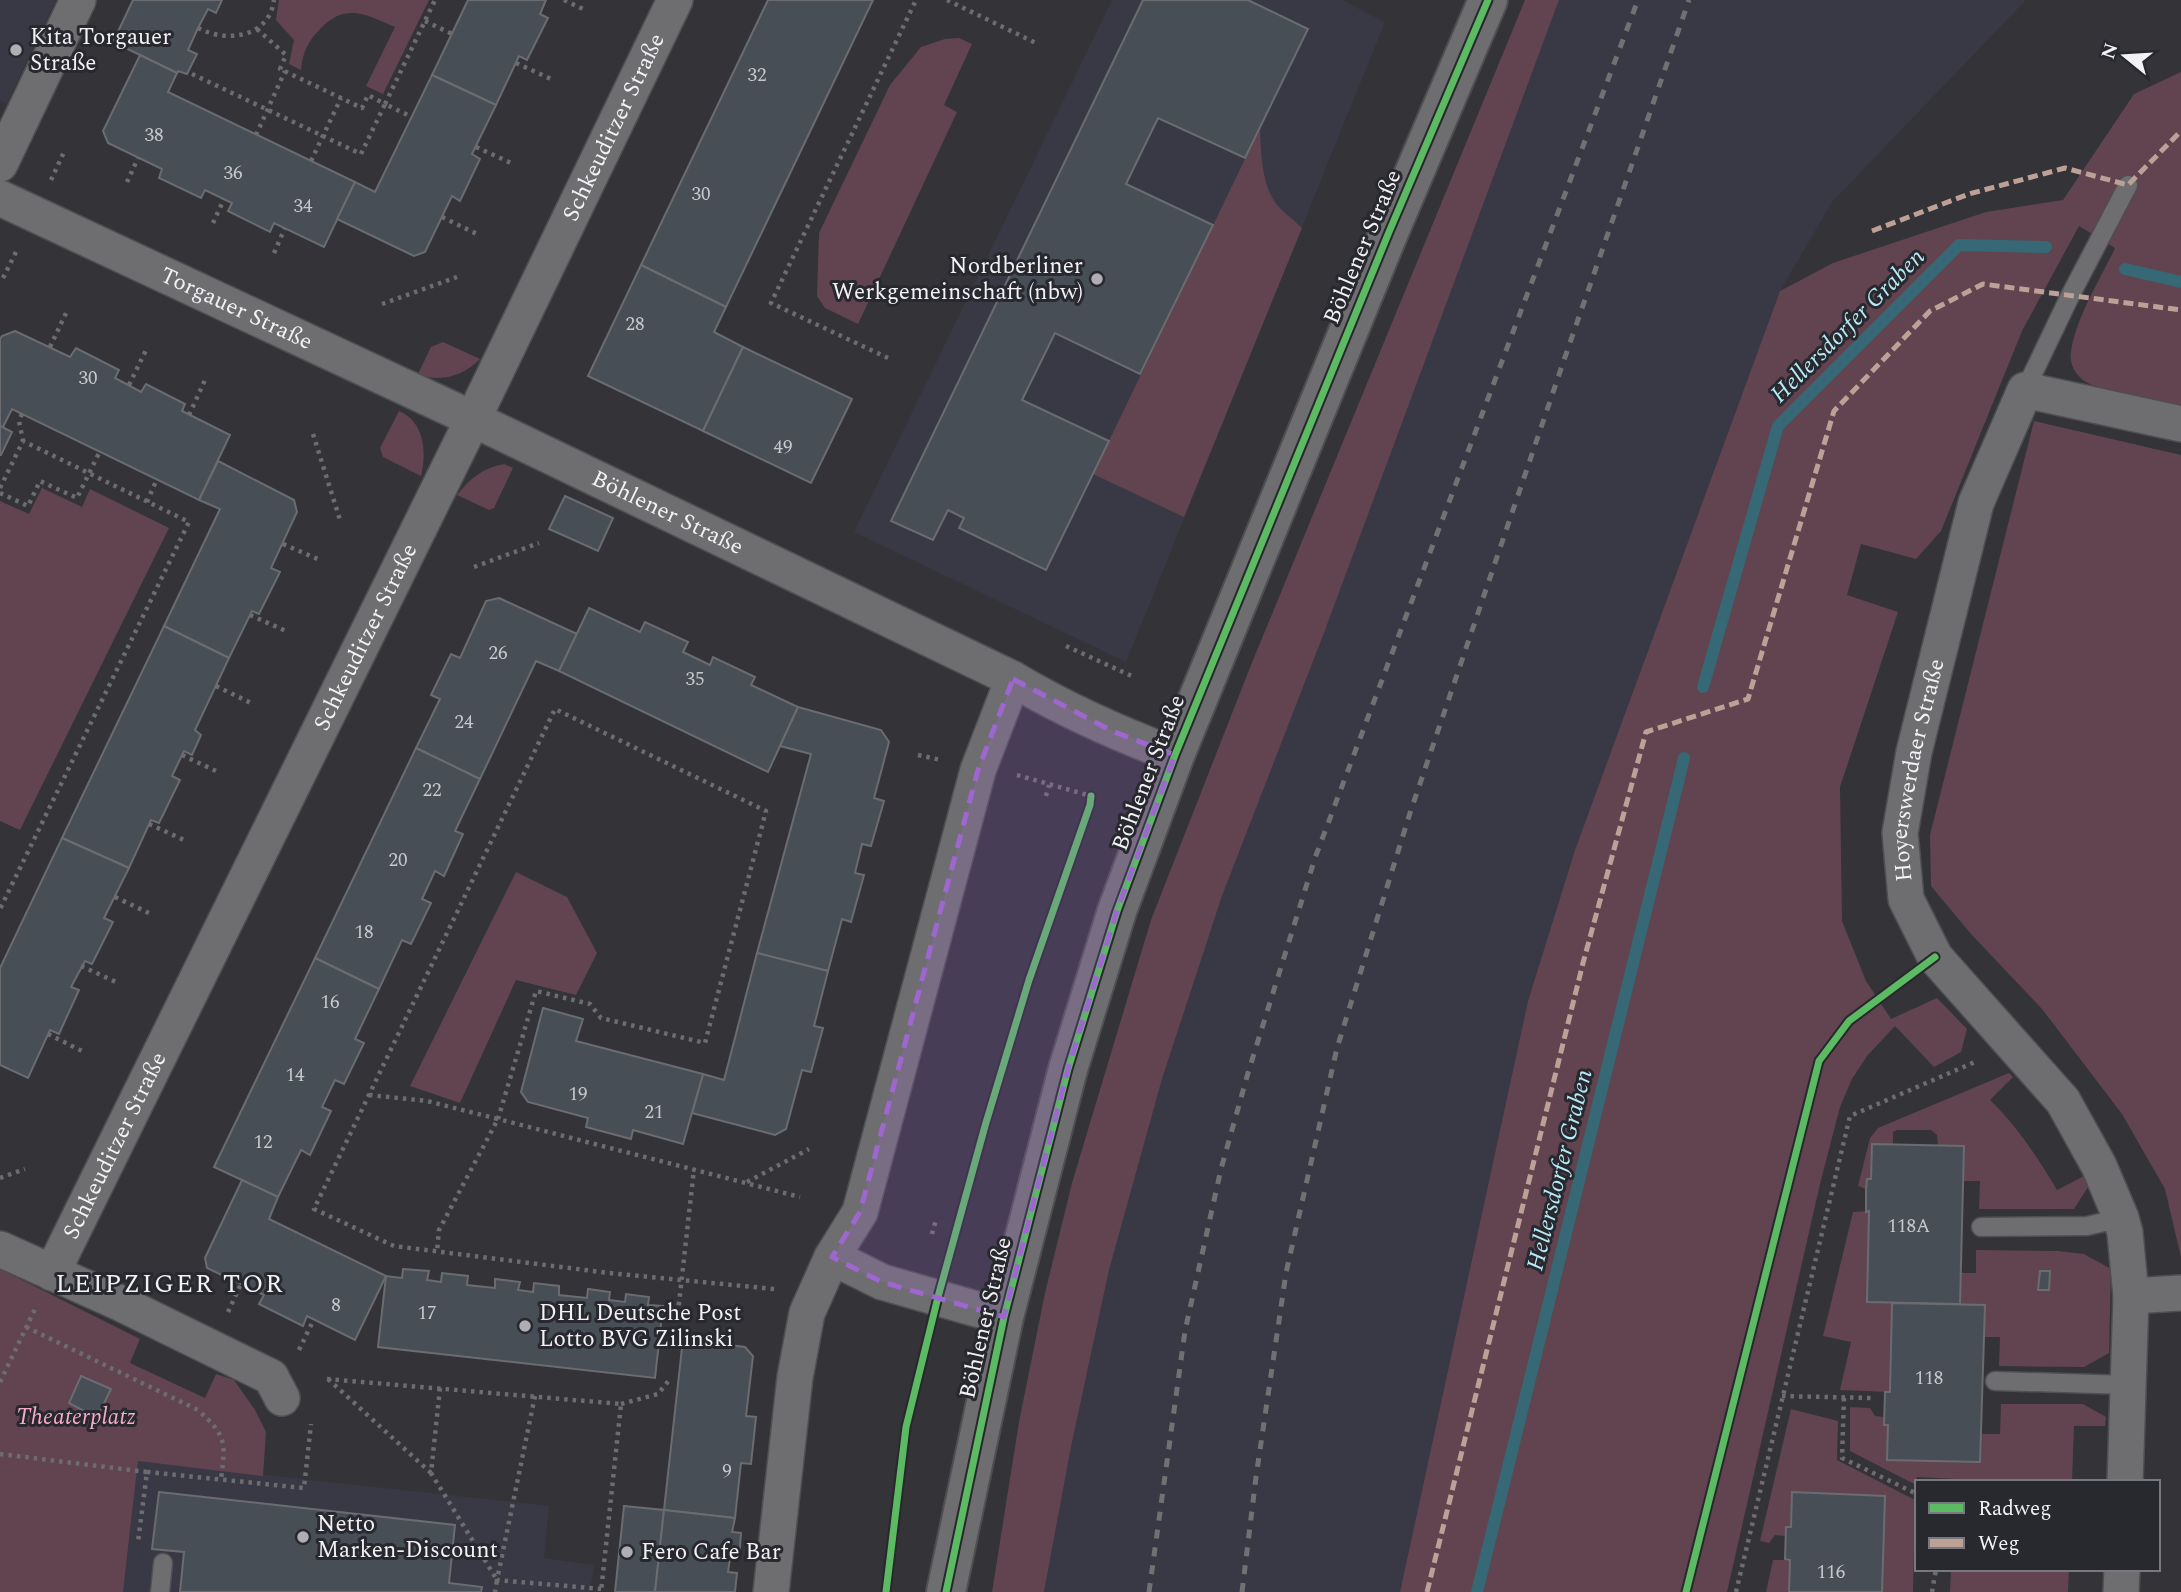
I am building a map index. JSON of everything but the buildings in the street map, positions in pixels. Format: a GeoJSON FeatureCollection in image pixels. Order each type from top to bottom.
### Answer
{"type":"FeatureCollection","features":[{"type":"Feature","properties":{"kind":"street"},"geometry":{"type":"LineString","coordinates":[[0,164],[78,0]]}},
{"type":"Feature","properties":{"kind":"street","name":"Schkeuditzer Straße"},"geometry":{"type":"LineString","coordinates":[[52,1273],[473,419],[675,0]]}},
{"type":"Feature","properties":{"kind":"street","name":"Böhlener Straße"},"geometry":{"type":"LineString","coordinates":[[946,1592],[1004,1317],[1072,1056],[1117,911],[1175,755],[1389,232],[1488,0]]}},
{"type":"Feature","properties":{"kind":"street","name":"Torgauer Straße"},"geometry":{"type":"LineString","coordinates":[[0,198],[473,419]]}},
{"type":"Feature","properties":{"kind":"street"},"geometry":{"type":"LineString","coordinates":[[2025,390],[2181,424]]}},
{"type":"Feature","properties":{"kind":"street","name":"Hoyerswerdaer Straße"},"geometry":{"type":"LineString","coordinates":[[2025,390],[1976,503],[1914,751],[1900,833],[1906,899],[1935,957],[2063,1101],[2099,1167],[2121,1218],[2131,1296],[2125,1480]]}},
{"type":"Feature","properties":{"kind":"street","name":"Böhlener Straße"},"geometry":{"type":"LineString","coordinates":[[473,419],[1013,679],[1112,731],[1175,755]]}},
{"type":"Feature","properties":{"kind":"street"},"geometry":{"type":"LineString","coordinates":[[771,1592],[795,1377],[807,1313],[832,1257],[860,1212],[980,764],[1013,679]]}},
{"type":"Feature","properties":{"kind":"street"},"geometry":{"type":"LineString","coordinates":[[0,1249],[120,1303],[271,1377],[297,1404]]}},
{"type":"Feature","properties":{"kind":"street","name":"Böhlener Straße"},"geometry":{"type":"LineString","coordinates":[[832,1257],[882,1282],[1004,1317]]}},
{"type":"Feature","properties":{"kind":"street"},"geometry":{"type":"LineString","coordinates":[[2131,1296],[2181,1293]]}},
{"type":"Feature","properties":{"kind":"street"},"geometry":{"type":"LineString","coordinates":[[2121,1592],[2122,1571]]}},
{"type":"Feature","properties":{"kind":"lane"},"geometry":{"type":"LineString","coordinates":[[2025,390],[2128,185]]}},
{"type":"Feature","properties":{"kind":"lane"},"geometry":{"type":"LineString","coordinates":[[1981,1227],[2087,1226],[2121,1218]]}},
{"type":"Feature","properties":{"kind":"lane"},"geometry":{"type":"LineString","coordinates":[[1995,1381],[2128,1385]]}},
{"type":"Feature","properties":{"kind":"lane"},"geometry":{"type":"LineString","coordinates":[[160,1592],[163,1563]]}},
{"type":"Feature","properties":{"kind":"path"},"geometry":{"type":"LineString","coordinates":[[198,28],[229,37],[243,36],[257,29],[268,17],[274,0]]}},
{"type":"Feature","properties":{"kind":"path"},"geometry":{"type":"LineString","coordinates":[[192,74],[361,155],[435,0]]}},
{"type":"Feature","properties":{"kind":"path"},"geometry":{"type":"LineString","coordinates":[[564,0],[585,10]]}},
{"type":"Feature","properties":{"kind":"path"},"geometry":{"type":"LineString","coordinates":[[888,358],[771,303],[916,0]]}},
{"type":"Feature","properties":{"kind":"path"},"geometry":{"type":"LineString","coordinates":[[947,0],[1038,44]]}},
{"type":"Feature","properties":{"kind":"path"},"geometry":{"type":"LineString","coordinates":[[425,21],[452,34]]}},
{"type":"Feature","properties":{"kind":"path"},"geometry":{"type":"LineString","coordinates":[[257,29],[286,55],[280,69],[362,108],[368,95],[412,117]]}},
{"type":"Feature","properties":{"kind":"path"},"geometry":{"type":"LineString","coordinates":[[516,63],[551,79]]}},
{"type":"Feature","properties":{"kind":"path"},"geometry":{"type":"LineString","coordinates":[[256,135],[285,71]]}},
{"type":"Feature","properties":{"kind":"path"},"geometry":{"type":"LineString","coordinates":[[311,162],[341,98]]}},
{"type":"Feature","properties":{"kind":"path"},"geometry":{"type":"LineString","coordinates":[[476,147],[511,163]]}},
{"type":"Feature","properties":{"kind":"path"},"geometry":{"type":"LineString","coordinates":[[127,182],[138,158]]}},
{"type":"Feature","properties":{"kind":"path"},"geometry":{"type":"LineString","coordinates":[[213,223],[224,199]]}},
{"type":"Feature","properties":{"kind":"path"},"geometry":{"type":"LineString","coordinates":[[442,217],[477,234]]}},
{"type":"Feature","properties":{"kind":"path"},"geometry":{"type":"LineString","coordinates":[[274,253],[285,228]]}},
{"type":"Feature","properties":{"kind":"path"},"geometry":{"type":"LineString","coordinates":[[382,304],[457,277]]}},
{"type":"Feature","properties":{"kind":"path"},"geometry":{"type":"LineString","coordinates":[[50,347],[67,311]]}},
{"type":"Feature","properties":{"kind":"path"},"geometry":{"type":"LineString","coordinates":[[129,385],[146,350]]}},
{"type":"Feature","properties":{"kind":"path"},"geometry":{"type":"LineString","coordinates":[[189,415],[205,380]]}},
{"type":"Feature","properties":{"kind":"path"},"geometry":{"type":"LineString","coordinates":[[22,414],[19,421],[23,441],[2,478],[0,491],[28,506],[40,481],[77,498],[100,451]]}},
{"type":"Feature","properties":{"kind":"path"},"geometry":{"type":"LineString","coordinates":[[313,434],[340,520]]}},
{"type":"Feature","properties":{"kind":"path"},"geometry":{"type":"LineString","coordinates":[[0,909],[189,522],[23,441]]}},
{"type":"Feature","properties":{"kind":"path"},"geometry":{"type":"LineString","coordinates":[[147,502],[157,479]]}},
{"type":"Feature","properties":{"kind":"path"},"geometry":{"type":"LineString","coordinates":[[474,567],[539,543]]}},
{"type":"Feature","properties":{"kind":"path"},"geometry":{"type":"LineString","coordinates":[[283,544],[320,560]]}},
{"type":"Feature","properties":{"kind":"path"},"geometry":{"type":"LineString","coordinates":[[250,615],[286,631]]}},
{"type":"Feature","properties":{"kind":"path"},"geometry":{"type":"LineString","coordinates":[[1066,646],[1134,677]]}},
{"type":"Feature","properties":{"kind":"path"},"geometry":{"type":"LineString","coordinates":[[216,686],[251,703]]}},
{"type":"Feature","properties":{"kind":"path"},"geometry":{"type":"LineString","coordinates":[[437,1252],[439,1230],[498,1119],[536,991],[590,1004],[601,1018],[705,1043],[766,811],[555,709],[314,1209],[394,1246],[437,1252],[681,1280],[776,1289]]}},
{"type":"Feature","properties":{"kind":"path"},"geometry":{"type":"LineString","coordinates":[[182,755],[218,772]]}},
{"type":"Feature","properties":{"kind":"path"},"geometry":{"type":"LineString","coordinates":[[980,764],[1091,796],[1090,805]]}},
{"type":"Feature","properties":{"kind":"path"},"geometry":{"type":"LineString","coordinates":[[1046,796],[1049,785]]}},
{"type":"Feature","properties":{"kind":"path"},"geometry":{"type":"LineString","coordinates":[[149,824],[184,840]]}},
{"type":"Feature","properties":{"kind":"path"},"geometry":{"type":"LineString","coordinates":[[115,897],[149,913]]}},
{"type":"Feature","properties":{"kind":"path"},"geometry":{"type":"LineString","coordinates":[[81,966],[116,982]]}},
{"type":"Feature","properties":{"kind":"path"},"geometry":{"type":"LineString","coordinates":[[48,1034],[82,1051]]}},
{"type":"Feature","properties":{"kind":"path"},"geometry":{"type":"LineString","coordinates":[[1736,1592],[1850,1116],[2015,1045]]}},
{"type":"Feature","properties":{"kind":"path"},"geometry":{"type":"LineString","coordinates":[[369,1095],[426,1101],[800,1196]]}},
{"type":"Feature","properties":{"kind":"path"},"geometry":{"type":"LineString","coordinates":[[746,1183],[809,1149]]}},
{"type":"Feature","properties":{"kind":"path"},"geometry":{"type":"LineString","coordinates":[[0,1178],[25,1169]]}},
{"type":"Feature","properties":{"kind":"path"},"geometry":{"type":"LineString","coordinates":[[675,1339],[694,1170]]}},
{"type":"Feature","properties":{"kind":"path"},"geometry":{"type":"LineString","coordinates":[[932,1234],[936,1220]]}},
{"type":"Feature","properties":{"kind":"path"},"geometry":{"type":"LineString","coordinates":[[0,1382],[52,1273]]}},
{"type":"Feature","properties":{"kind":"path"},"geometry":{"type":"LineString","coordinates":[[227,1315],[241,1284]]}},
{"type":"Feature","properties":{"kind":"path"},"geometry":{"type":"LineString","coordinates":[[295,1360],[314,1319]]}},
{"type":"Feature","properties":{"kind":"path"},"geometry":{"type":"LineString","coordinates":[[26,1328],[198,1410],[218,1428],[225,1450],[222,1479]]}},
{"type":"Feature","properties":{"kind":"path"},"geometry":{"type":"LineString","coordinates":[[497,1580],[431,1473],[327,1379],[621,1404],[658,1394],[670,1379]]}},
{"type":"Feature","properties":{"kind":"path"},"geometry":{"type":"LineString","coordinates":[[431,1473],[440,1388]]}},
{"type":"Feature","properties":{"kind":"path"},"geometry":{"type":"LineString","coordinates":[[495,1592],[535,1396]]}},
{"type":"Feature","properties":{"kind":"path"},"geometry":{"type":"LineString","coordinates":[[1782,1396],[1872,1398]]}},
{"type":"Feature","properties":{"kind":"path"},"geometry":{"type":"LineString","coordinates":[[1844,1398],[1842,1458],[1915,1493]]}},
{"type":"Feature","properties":{"kind":"path"},"geometry":{"type":"LineString","coordinates":[[0,1454],[304,1488],[297,1404]]}},
{"type":"Feature","properties":{"kind":"path"},"geometry":{"type":"LineString","coordinates":[[497,1580],[601,1591],[621,1404]]}},
{"type":"Feature","properties":{"kind":"path"},"geometry":{"type":"LineString","coordinates":[[137,1552],[147,1472]]}},
{"type":"Feature","properties":{"kind":"path"},"geometry":{"type":"LineString","coordinates":[[1932,1592],[1936,1571]]}},
{"type":"Feature","properties":{"kind":"highlighted area"},"geometry":{"type":"Polygon","coordinates":[[[1013,679],[1112,731],[1175,755],[1117,911],[1068,1069],[1004,1317],[882,1282],[832,1257],[860,1212],[978,770],[1013,679]]]}},
{"type":"Feature","properties":{"kind":"shaded area","name":"Kita Torgauer Straße"},"geometry":{"type":"Polygon","coordinates":[[[0,0],[56,0],[7,103],[0,100],[0,0]]]}},
{"type":"Feature","properties":{"kind":"shaded area"},"geometry":{"type":"Polygon","coordinates":[[[1112,0],[1342,0],[1385,22],[1126,662],[854,532],[1112,0]]]}},
{"type":"Feature","properties":{"kind":"shaded area"},"geometry":{"type":"Polygon","coordinates":[[[1559,0],[2026,0],[1832,202],[1780,291],[1575,850],[1528,1001],[1400,1592],[1044,1592],[1071,1447],[1109,1270],[1162,1079],[1222,896],[1324,633],[1559,0]]]}},
{"type":"Feature","properties":{"kind":"shaded area"},"geometry":{"type":"Polygon","coordinates":[[[138,1461],[549,1506],[544,1558],[594,1565],[590,1592],[123,1592],[138,1461]]]}},
{"type":"Feature","properties":{"kind":"green space"},"geometry":{"type":"Polygon","coordinates":[[[279,0],[429,0],[383,94],[366,86],[395,27],[356,13],[338,16],[328,21],[311,39],[304,53],[301,70],[289,64],[294,40],[276,20],[279,0]]]}},
{"type":"Feature","properties":{"kind":"green space"},"geometry":{"type":"Polygon","coordinates":[[[1525,0],[1559,0],[1324,633],[1222,896],[1162,1079],[1109,1270],[1071,1447],[1044,1592],[992,1592],[1019,1422],[1045,1293],[1072,1183],[1151,920],[1251,665],[1525,0]]]}},
{"type":"Feature","properties":{"kind":"green space"},"geometry":{"type":"Polygon","coordinates":[[[959,38],[972,44],[944,105],[957,112],[858,324],[825,308],[817,296],[819,233],[890,85],[921,47],[945,39],[959,38]]]}},
{"type":"Feature","properties":{"kind":"green space"},"geometry":{"type":"Polygon","coordinates":[[[2181,72],[2181,405],[2102,389],[2083,380],[2075,371],[2071,356],[2073,339],[2089,299],[2115,248],[2079,226],[2022,331],[1941,531],[1916,559],[1861,544],[1847,595],[1898,612],[1840,787],[1842,921],[1866,981],[1891,1019],[1937,998],[1967,1029],[1961,1052],[1934,1067],[1895,1026],[1867,1056],[1852,1079],[1840,1107],[1727,1592],[1400,1592],[1528,1001],[1575,850],[1780,291],[1833,263],[1986,212],[2063,200],[2134,94],[2181,72]]]}},
{"type":"Feature","properties":{"kind":"green space"},"geometry":{"type":"Polygon","coordinates":[[[1260,128],[1263,168],[1272,197],[1302,228],[1184,517],[1093,474],[1260,128]]]}},
{"type":"Feature","properties":{"kind":"green space"},"geometry":{"type":"Polygon","coordinates":[[[443,342],[480,359],[459,374],[443,378],[418,374],[431,347],[443,342]]]}},
{"type":"Feature","properties":{"kind":"green space"},"geometry":{"type":"Polygon","coordinates":[[[399,411],[414,422],[422,438],[424,457],[421,476],[383,457],[380,448],[399,411]]]}},
{"type":"Feature","properties":{"kind":"green space"},"geometry":{"type":"Polygon","coordinates":[[[2034,421],[2181,455],[2181,1257],[2165,1189],[2122,1114],[2042,1009],[1971,934],[1931,886],[1930,835],[2034,421]]]}},
{"type":"Feature","properties":{"kind":"green space"},"geometry":{"type":"Polygon","coordinates":[[[504,464],[513,468],[494,508],[489,510],[457,495],[478,475],[504,464]]]}},
{"type":"Feature","properties":{"kind":"green space"},"geometry":{"type":"Polygon","coordinates":[[[42,488],[82,507],[90,489],[169,528],[20,830],[0,821],[0,501],[29,514],[42,488]]]}},
{"type":"Feature","properties":{"kind":"green space"},"geometry":{"type":"Polygon","coordinates":[[[516,872],[567,897],[597,953],[576,995],[516,980],[460,1103],[410,1086],[516,872]]]}},
{"type":"Feature","properties":{"kind":"green space"},"geometry":{"type":"Polygon","coordinates":[[[2009,1073],[2013,1077],[1990,1100],[2018,1132],[2057,1190],[2084,1176],[2090,1184],[2074,1209],[1979,1209],[1980,1181],[1964,1181],[1964,1146],[1938,1145],[1937,1135],[1931,1130],[1897,1130],[1893,1132],[1893,1144],[1872,1144],[1871,1179],[1866,1189],[1858,1186],[1870,1138],[1878,1128],[2009,1073]]]}},
{"type":"Feature","properties":{"kind":"green space"},"geometry":{"type":"Polygon","coordinates":[[[1869,1211],[1867,1301],[1892,1303],[1890,1392],[1840,1390],[1851,1342],[1823,1336],[1853,1212],[1869,1211]]]}},
{"type":"Feature","properties":{"kind":"green space"},"geometry":{"type":"Polygon","coordinates":[[[1976,1250],[2084,1254],[2111,1269],[2109,1353],[2084,1367],[1999,1366],[2000,1337],[1983,1337],[1960,1304],[1961,1273],[1976,1273],[1976,1250]]]}},
{"type":"Feature","properties":{"kind":"green space","name":"Theaterplatz"},"geometry":{"type":"Polygon","coordinates":[[[0,1269],[140,1339],[130,1363],[205,1398],[216,1374],[234,1380],[255,1410],[266,1432],[263,1476],[138,1461],[123,1592],[0,1592],[0,1269]]]}},
{"type":"Feature","properties":{"kind":"green space"},"geometry":{"type":"Polygon","coordinates":[[[2001,1404],[2083,1404],[2106,1417],[2105,1426],[2074,1426],[2072,1480],[1956,1480],[1917,1477],[1915,1484],[1850,1451],[1850,1407],[1870,1408],[1875,1416],[1884,1417],[1884,1424],[1888,1425],[1888,1460],[1980,1462],[1981,1434],[2000,1434],[2001,1404]]]}},
{"type":"Feature","properties":{"kind":"green space"},"geometry":{"type":"Polygon","coordinates":[[[1791,1409],[1838,1421],[1837,1460],[1915,1500],[1913,1592],[1882,1592],[1885,1496],[1793,1492],[1791,1527],[1786,1527],[1786,1536],[1775,1535],[1769,1543],[1760,1541],[1791,1409]]]}},
{"type":"Feature","properties":{"kind":"green space"},"geometry":{"type":"Polygon","coordinates":[[[1773,1560],[1790,1560],[1789,1592],[1766,1592],[1773,1560]]]}},
{"type":"Feature","properties":{"kind":"green space"},"geometry":{"type":"Polygon","coordinates":[[[1951,1571],[2069,1571],[2068,1592],[1950,1592],[1951,1571]]]}},
{"type":"Feature","properties":{"kind":"waterway","name":"Hellersdorfer Graben"},"geometry":{"type":"LineString","coordinates":[[1703,687],[1778,426],[1959,245],[2046,247]]}},
{"type":"Feature","properties":{"kind":"waterway","name":"Hellersdorfer Graben"},"geometry":{"type":"LineString","coordinates":[[2125,269],[2181,282]]}},
{"type":"Feature","properties":{"kind":"waterway","name":"Hellersdorfer Graben"},"geometry":{"type":"LineString","coordinates":[[1477,1592],[1684,758]]}},
{"type":"Feature","properties":{"kind":"railway"},"geometry":{"type":"LineString","coordinates":[[1149,1592],[1185,1331],[1221,1169],[1248,1073],[1315,858],[1638,0]]}},
{"type":"Feature","properties":{"kind":"railway"},"geometry":{"type":"LineString","coordinates":[[1242,1592],[1286,1273],[1337,1048],[1410,813],[1689,0]]}},
{"type":"Feature","properties":{"kind":"marked path"},"geometry":{"type":"LineString","coordinates":[[1872,231],[1969,194],[2065,168],[2128,185],[2181,131]]}},
{"type":"Feature","properties":{"kind":"marked path"},"geometry":{"type":"LineString","coordinates":[[1427,1592],[1583,963],[1646,732],[1748,699],[1834,411],[1930,311],[1983,284],[2181,310]]}},
{"type":"Feature","properties":{"kind":"cycle path"},"geometry":{"type":"LineString","coordinates":[[946,1592],[1004,1317],[1068,1069],[1117,911],[1175,755],[1389,232],[1488,0]]}},
{"type":"Feature","properties":{"kind":"cycle path"},"geometry":{"type":"LineString","coordinates":[[886,1592],[906,1427],[938,1297],[1029,980],[1091,796]]}},
{"type":"Feature","properties":{"kind":"cycle path"},"geometry":{"type":"LineString","coordinates":[[1686,1592],[1819,1061],[1849,1021],[1935,957]]}},
{"type":"Feature","properties":{"kind":"place","name":"Kita Torgauer Straße"},"geometry":{"type":"Point","coordinates":[16,50]}},
{"type":"Feature","properties":{"kind":"place","name":"Nordberliner Werkgemeinschaft (nbw)"},"geometry":{"type":"Point","coordinates":[1097,279]}},
{"type":"Feature","properties":{"kind":"place","name":"DHL Deutsche Post Lotto BVG Zilinski"},"geometry":{"type":"Point","coordinates":[525,1326]}},
{"type":"Feature","properties":{"kind":"place","name":"Netto Marken-Discount"},"geometry":{"type":"Point","coordinates":[303,1537]}},
{"type":"Feature","properties":{"kind":"place","name":"Fero Cafe Bar"},"geometry":{"type":"Point","coordinates":[627,1552]}},
{"type":"Feature","properties":{"kind":"district","name":"LEIPZIGER TOR"},"geometry":{"type":"Point","coordinates":[170,1284]}}]}
